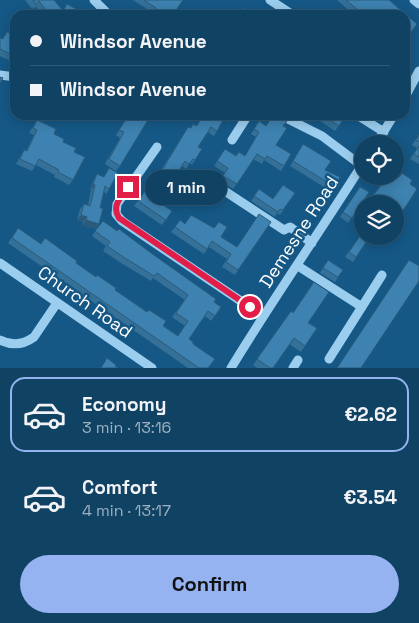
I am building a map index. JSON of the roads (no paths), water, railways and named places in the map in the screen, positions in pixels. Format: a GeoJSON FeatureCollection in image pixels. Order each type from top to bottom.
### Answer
{"type":"FeatureCollection","features":[{"type":"Feature","properties":{"kind":"street"},"geometry":{"type":"LineString","coordinates":[[94,0],[104,10]]}},
{"type":"Feature","properties":{"kind":"street"},"geometry":{"type":"LineString","coordinates":[[270,0],[285,10]]}},
{"type":"Feature","properties":{"kind":"street"},"geometry":{"type":"LineString","coordinates":[[414,0],[419,4]]}},
{"type":"Feature","properties":{"kind":"street"},"geometry":{"type":"LineString","coordinates":[[410,86],[419,72]]}},
{"type":"Feature","properties":{"kind":"street"},"geometry":{"type":"LineString","coordinates":[[232,140],[245,120]]}},
{"type":"Feature","properties":{"kind":"street"},"geometry":{"type":"LineString","coordinates":[[290,120],[322,136],[354,160]]}},
{"type":"Feature","properties":{"kind":"street"},"geometry":{"type":"LineString","coordinates":[[364,120],[384,132]]}},
{"type":"Feature","properties":{"kind":"street"},"geometry":{"type":"LineString","coordinates":[[382,135],[391,120]]}},
{"type":"Feature","properties":{"kind":"street"},"geometry":{"type":"LineString","coordinates":[[157,147],[117,204],[116,214],[122,221],[263,316]]}},
{"type":"Feature","properties":{"kind":"street","name":"Demesne Road"},"geometry":{"type":"LineString","coordinates":[[231,368],[354,178]]}},
{"type":"Feature","properties":{"kind":"street"},"geometry":{"type":"LineString","coordinates":[[211,182],[284,230],[290,227],[312,243]]}},
{"type":"Feature","properties":{"kind":"street","name":"Church Road"},"geometry":{"type":"LineString","coordinates":[[0,263],[152,368]]}},
{"type":"Feature","properties":{"kind":"street"},"geometry":{"type":"LineString","coordinates":[[298,266],[362,307]]}},
{"type":"Feature","properties":{"kind":"street"},"geometry":{"type":"LineString","coordinates":[[329,359],[382,275]]}},
{"type":"Feature","properties":{"kind":"street"},"geometry":{"type":"LineString","coordinates":[[0,340],[12,344],[29,341],[34,337],[57,303]]}}]}
